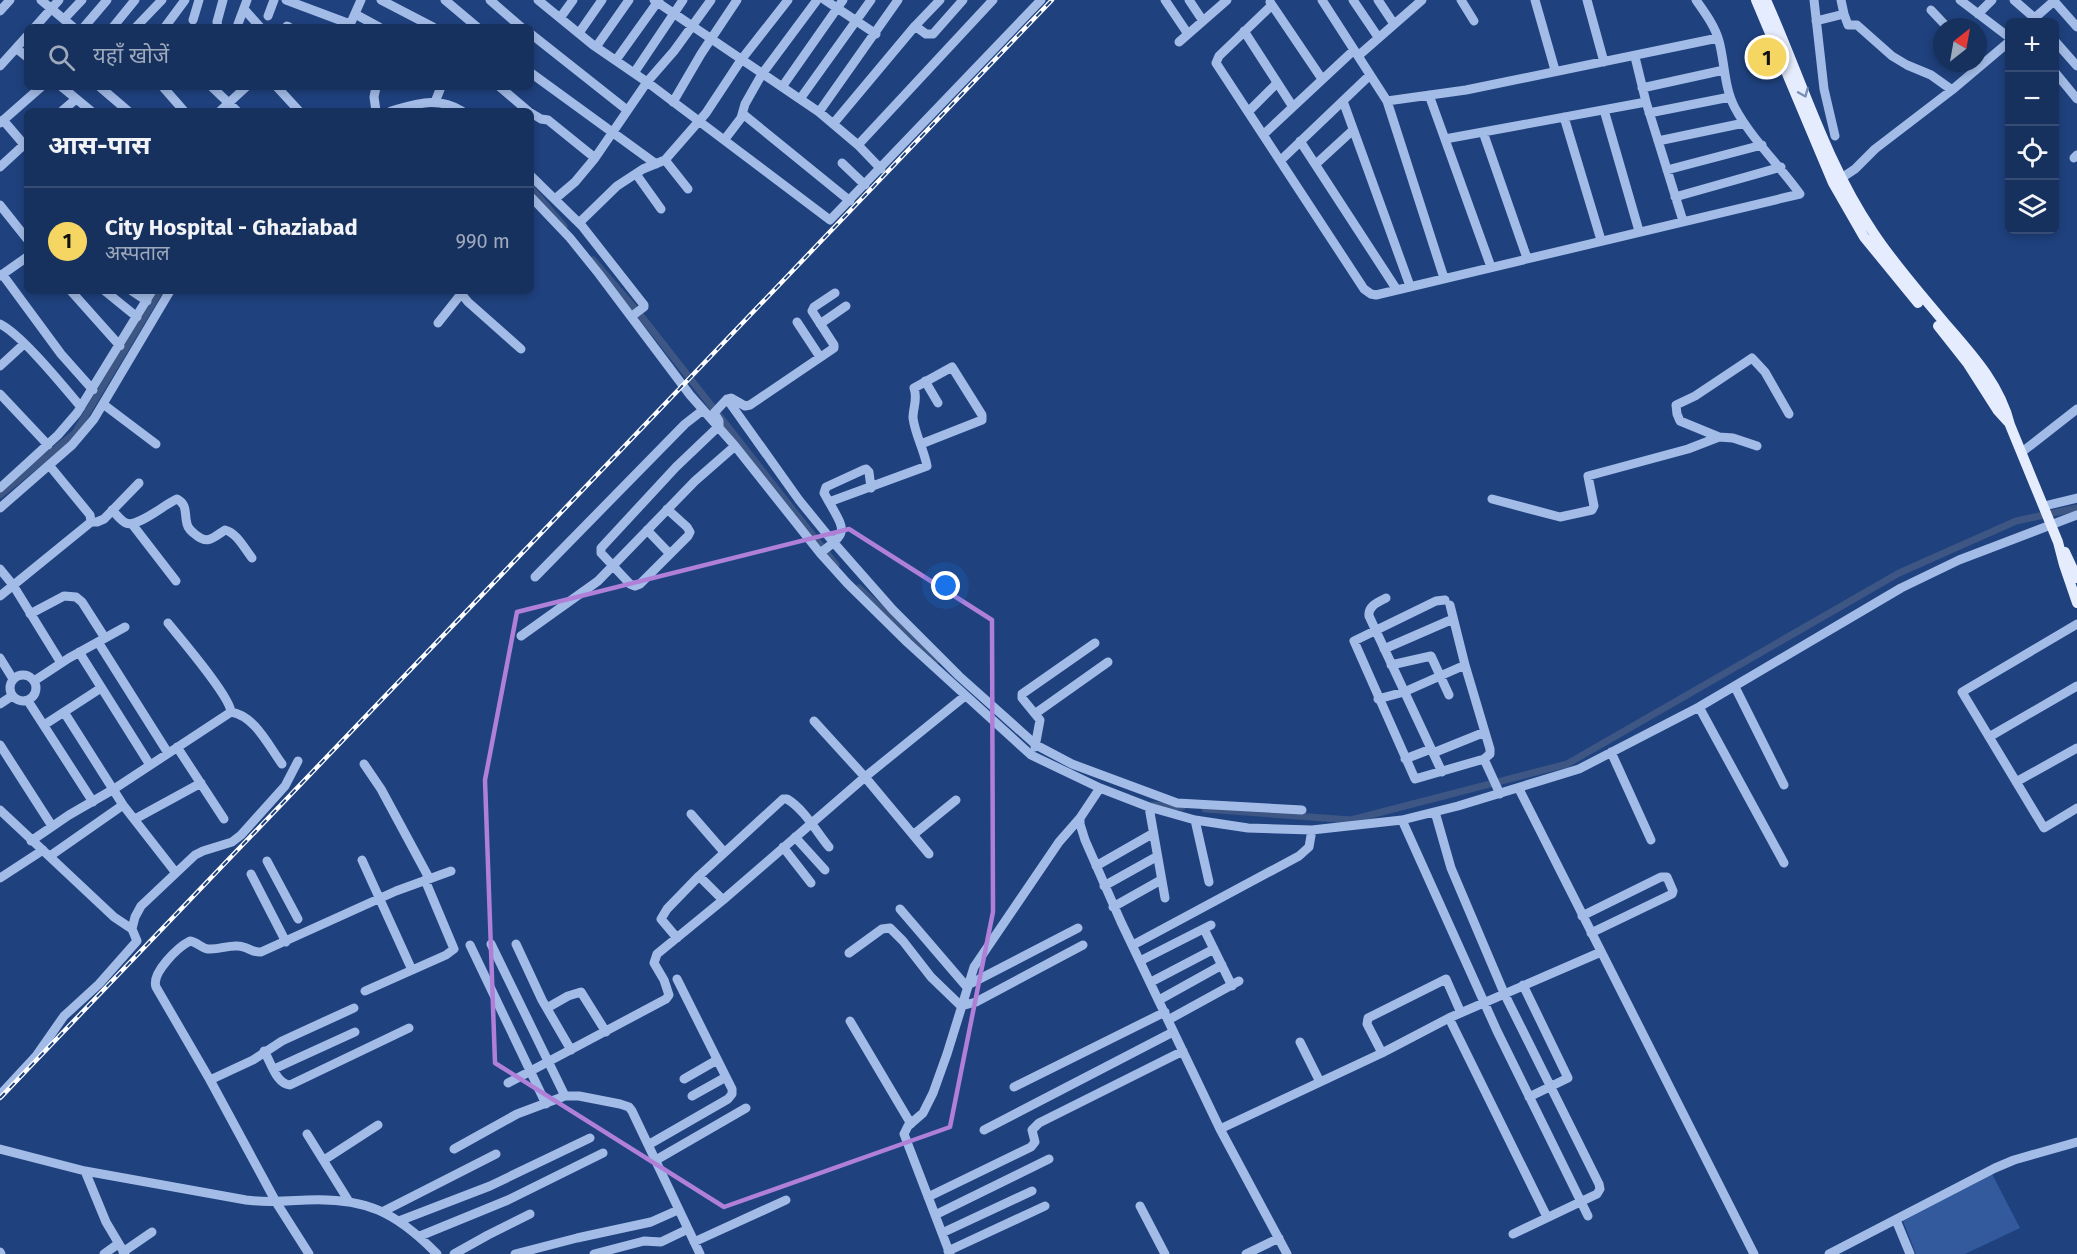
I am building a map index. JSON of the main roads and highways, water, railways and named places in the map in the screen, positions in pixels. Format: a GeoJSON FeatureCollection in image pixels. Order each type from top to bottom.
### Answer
{"type":"FeatureCollection","features":[{"type":"Feature","properties":{"kind":"main road"},"geometry":{"type":"LineString","coordinates":[[1756,0],[1837,181],[1852,208],[1979,363],[2005,406],[2010,425],[2058,542],[2077,578]]}},
{"type":"Feature","properties":{"kind":"main road"},"geometry":{"type":"LineString","coordinates":[[1766,0],[1837,181]]}},
{"type":"Feature","properties":{"kind":"main road"},"geometry":{"type":"LineString","coordinates":[[2058,542],[2077,603]]}},
{"type":"Feature","properties":{"kind":"waterway"},"geometry":{"type":"LineString","coordinates":[[534,191],[564,226]]}},
{"type":"Feature","properties":{"kind":"waterway"},"geometry":{"type":"LineString","coordinates":[[593,260],[642,317],[836,565]]}},
{"type":"Feature","properties":{"kind":"waterway"},"geometry":{"type":"LineString","coordinates":[[0,495],[75,433],[158,294]]}},
{"type":"Feature","properties":{"kind":"waterway"},"geometry":{"type":"LineString","coordinates":[[1205,809],[1351,820],[1567,764],[1899,573],[2016,521],[2077,508]]}},
{"type":"Feature","properties":{"kind":"waterway"},"geometry":{"type":"LineString","coordinates":[[859,588],[937,660]]}},
{"type":"Feature","properties":{"kind":"waterway"},"geometry":{"type":"LineString","coordinates":[[1152,805],[1182,807]]}},
{"type":"Feature","properties":{"kind":"railway"},"geometry":{"type":"LineString","coordinates":[[0,1098],[1052,0]]}},
{"type":"Feature","properties":{"kind":"place","name":"City Hospital - Ghaziabad"},"geometry":{"type":"Point","coordinates":[1767,57]}}]}
